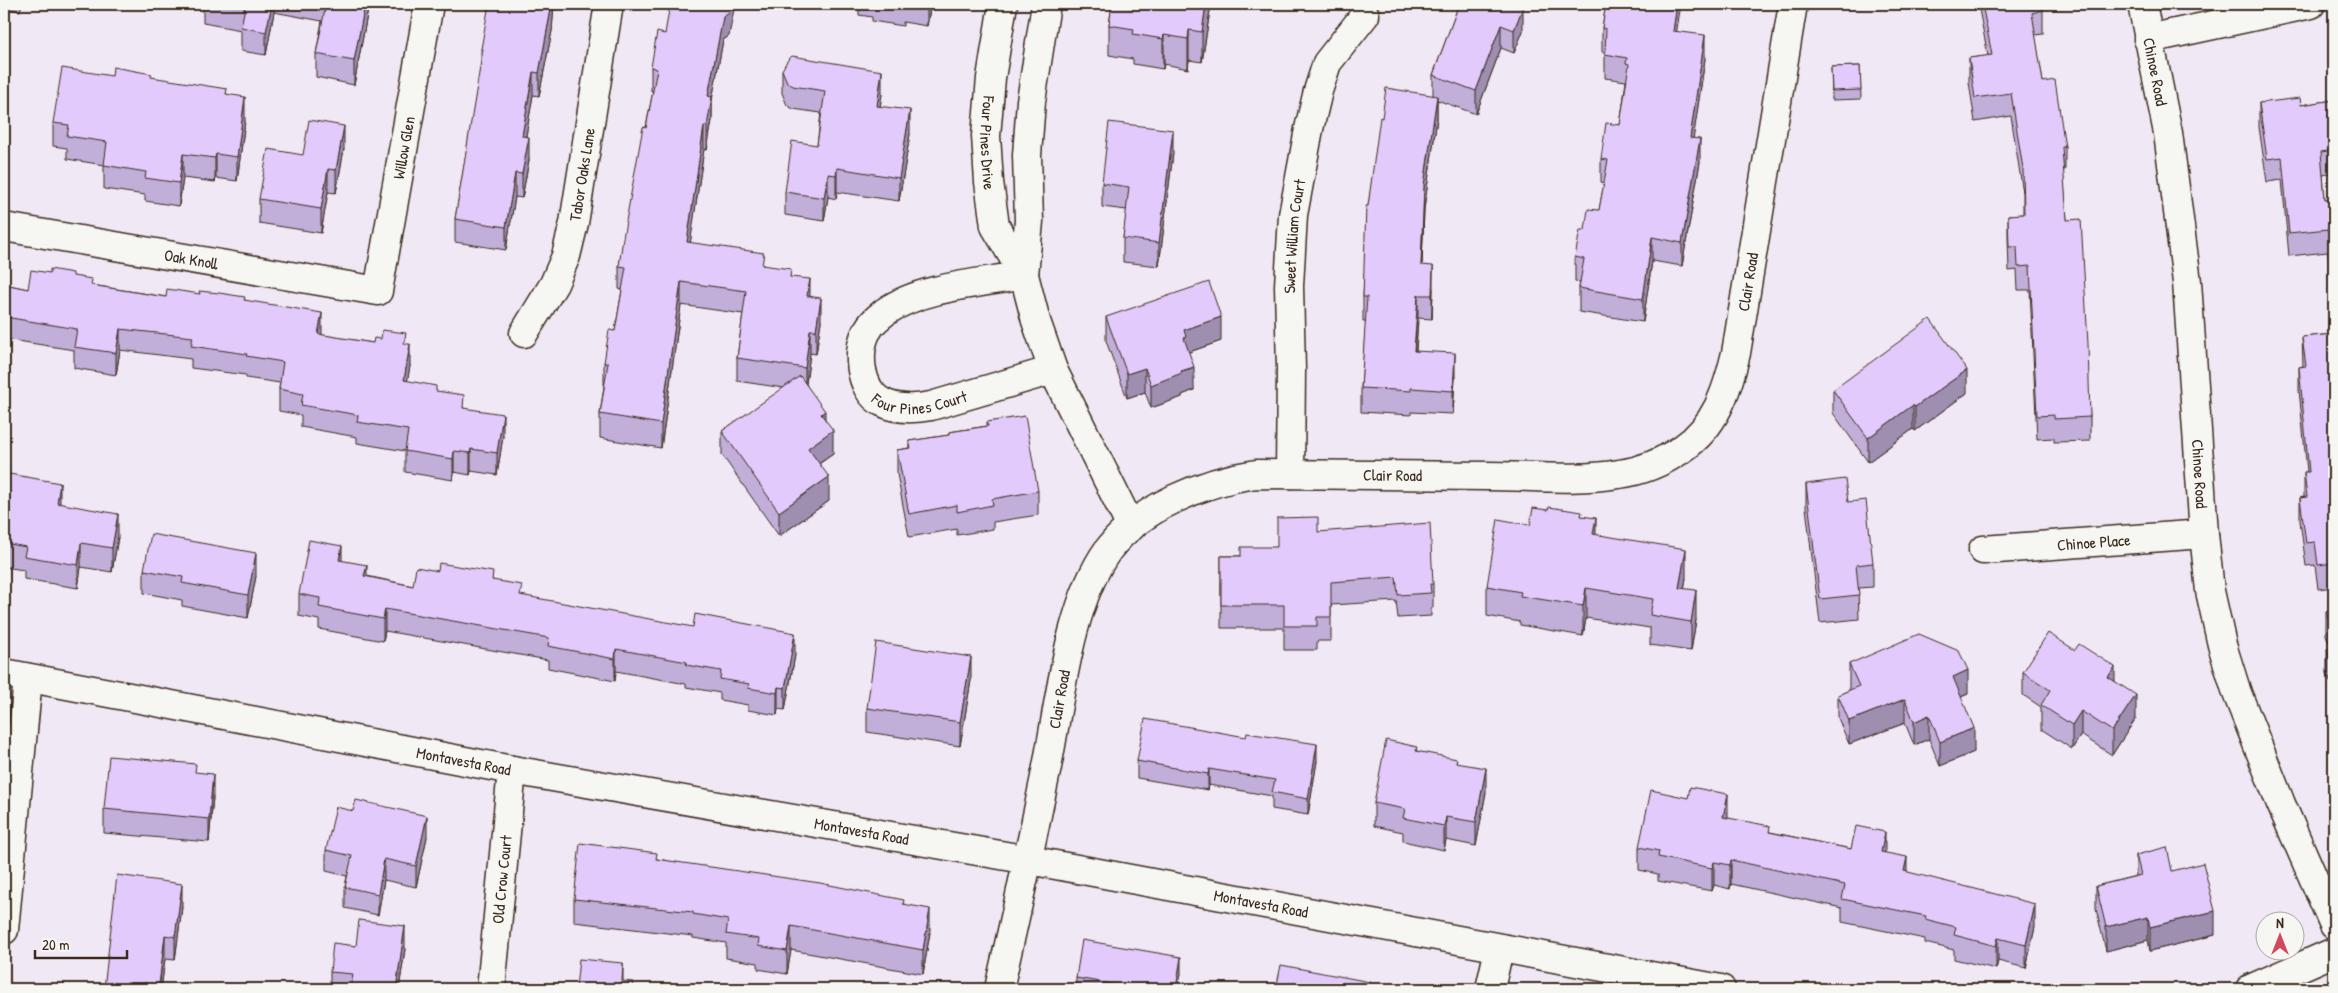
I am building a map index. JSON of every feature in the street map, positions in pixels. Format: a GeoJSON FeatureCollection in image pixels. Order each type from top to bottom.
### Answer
{"type":"FeatureCollection","features":[{"type":"Feature","properties":{"kind":"street","name":"Willow Glen"},"geometry":{"type":"LineString","coordinates":[[378,291],[429,4]]}},
{"type":"Feature","properties":{"kind":"street","name":"Tabor Oaks Lane"},"geometry":{"type":"LineString","coordinates":[[524,334],[554,284],[566,256],[574,223],[609,4]]}},
{"type":"Feature","properties":{"kind":"street","name":"Four Pines Drive"},"geometry":{"type":"LineString","coordinates":[[1003,4],[991,78],[986,136],[989,182],[995,226],[1024,275],[1036,321],[1053,370],[1131,527]]}},
{"type":"Feature","properties":{"kind":"street","name":"Four Pines Drive"},"geometry":{"type":"LineString","coordinates":[[1024,275],[1028,221],[1026,155],[1030,110],[1046,4]]}},
{"type":"Feature","properties":{"kind":"street","name":"Clair Road"},"geometry":{"type":"LineString","coordinates":[[999,989],[1028,860],[1070,647],[1082,602],[1089,584],[1109,549],[1131,527],[1173,499],[1230,477],[1256,474],[1566,477],[1618,474],[1642,469],[1662,461],[1698,436],[1713,416],[1727,392],[1736,353],[1793,4]]}},
{"type":"Feature","properties":{"kind":"street","name":"Chinoe Road"},"geometry":{"type":"LineString","coordinates":[[2142,4],[2168,133],[2187,282],[2204,534],[2210,591],[2222,645],[2237,693],[2281,804],[2334,925]]}},
{"type":"Feature","properties":{"kind":"street"},"geometry":{"type":"LineString","coordinates":[[2148,39],[2311,4]]}},
{"type":"Feature","properties":{"kind":"street","name":"Sweet William Court"},"geometry":{"type":"LineString","coordinates":[[1290,474],[1292,370],[1289,286],[1293,215],[1311,120],[1327,64],[1365,16]]}},
{"type":"Feature","properties":{"kind":"street","name":"Oak Knoll"},"geometry":{"type":"LineString","coordinates":[[4,227],[378,291]]}},
{"type":"Feature","properties":{"kind":"street","name":"Four Pines Court"},"geometry":{"type":"LineString","coordinates":[[1024,275],[918,295],[885,312],[868,328],[861,353],[862,373],[865,384],[876,398],[883,403],[916,408],[931,406],[1053,370]]}},
{"type":"Feature","properties":{"kind":"street","name":"Chinoe Place"},"geometry":{"type":"LineString","coordinates":[[1983,550],[2204,534]]}},
{"type":"Feature","properties":{"kind":"street"},"geometry":{"type":"LineString","coordinates":[[4,930],[16,676]]}},
{"type":"Feature","properties":{"kind":"street","name":"Montavesta Road"},"geometry":{"type":"LineString","coordinates":[[16,676],[512,770],[1028,860],[1721,989]]}},
{"type":"Feature","properties":{"kind":"street","name":"Old Crow Court"},"geometry":{"type":"LineString","coordinates":[[491,989],[512,770]]}},
{"type":"Feature","properties":{"kind":"street"},"geometry":{"type":"LineString","coordinates":[[1490,989],[1499,948]]}},
{"type":"Feature","properties":{"kind":"street"},"geometry":{"type":"LineString","coordinates":[[2250,989],[2334,952]]}},
{"type":"Feature","properties":{"kind":"building"},"geometry":{"type":"Polygon","coordinates":[[[228,4],[272,4],[266,32],[241,27],[245,7],[228,4]]]}},
{"type":"Feature","properties":{"kind":"building"},"geometry":{"type":"Polygon","coordinates":[[[326,4],[365,4],[354,61],[316,54],[326,4]]]}},
{"type":"Feature","properties":{"kind":"building"},"geometry":{"type":"Polygon","coordinates":[[[489,4],[552,4],[539,73],[533,72],[522,136],[529,137],[522,174],[515,173],[506,227],[455,219],[489,4]]]}},
{"type":"Feature","properties":{"kind":"building"},"geometry":{"type":"Polygon","coordinates":[[[670,4],[731,4],[729,13],[723,17],[708,96],[712,97],[707,126],[704,126],[687,242],[764,253],[762,265],[791,269],[790,277],[810,279],[807,296],[821,298],[816,330],[810,330],[805,368],[737,358],[746,291],[681,282],[661,424],[600,414],[608,363],[604,363],[609,330],[615,331],[626,267],[619,266],[623,238],[643,127],[646,128],[657,69],[651,67],[657,32],[665,34],[670,4]]]}},
{"type":"Feature","properties":{"kind":"building"},"geometry":{"type":"Polygon","coordinates":[[[1112,4],[1206,4],[1202,32],[1189,30],[1188,39],[1164,35],[1163,39],[1133,34],[1134,29],[1109,25],[1112,4]]]}},
{"type":"Feature","properties":{"kind":"building"},"geometry":{"type":"Polygon","coordinates":[[[1459,4],[1514,4],[1523,7],[1514,30],[1501,25],[1476,91],[1433,75],[1459,4]]]}},
{"type":"Feature","properties":{"kind":"building"},"geometry":{"type":"Polygon","coordinates":[[[1606,4],[1677,4],[1673,31],[1705,35],[1690,138],[1700,139],[1682,243],[1652,237],[1643,299],[1579,288],[1584,259],[1575,257],[1580,230],[1585,230],[1588,209],[1599,210],[1608,160],[1601,159],[1606,123],[1620,125],[1629,64],[1626,63],[1627,58],[1605,54],[1606,29],[1602,28],[1606,4]]]}},
{"type":"Feature","properties":{"kind":"building"},"geometry":{"type":"Polygon","coordinates":[[[1982,4],[2042,4],[2043,10],[2032,13],[2043,82],[2055,80],[2065,147],[2062,147],[2067,220],[2081,219],[2090,417],[2054,419],[2054,415],[2037,416],[2030,266],[2018,267],[2017,247],[2009,247],[2008,215],[2024,214],[2023,169],[2011,93],[1975,98],[1969,58],[1992,55],[1982,4]]]}},
{"type":"Feature","properties":{"kind":"building"},"geometry":{"type":"Polygon","coordinates":[[[792,56],[882,71],[877,106],[910,110],[899,178],[837,168],[836,175],[828,174],[824,198],[785,192],[792,141],[817,145],[825,91],[793,86],[787,82],[782,70],[792,56]]]}},
{"type":"Feature","properties":{"kind":"building"},"geometry":{"type":"Polygon","coordinates":[[[1860,66],[1861,90],[1832,91],[1831,67],[1860,66]]]}},
{"type":"Feature","properties":{"kind":"building"},"geometry":{"type":"Polygon","coordinates":[[[113,67],[152,74],[151,77],[227,89],[226,94],[245,97],[237,157],[216,154],[215,158],[183,154],[179,183],[145,178],[146,172],[104,165],[107,142],[67,136],[69,125],[53,123],[62,68],[112,76],[113,67]]]}},
{"type":"Feature","properties":{"kind":"building"},"geometry":{"type":"Polygon","coordinates":[[[1386,88],[1437,96],[1424,185],[1421,265],[1433,266],[1432,295],[1418,295],[1414,351],[1455,353],[1453,391],[1411,388],[1411,391],[1361,388],[1367,297],[1363,297],[1366,206],[1368,206],[1380,117],[1382,118],[1386,88]]]}},
{"type":"Feature","properties":{"kind":"building"},"geometry":{"type":"Polygon","coordinates":[[[2300,98],[2301,105],[2334,100],[2334,150],[2321,152],[2325,199],[2334,198],[2334,300],[2328,229],[2289,233],[2282,157],[2267,159],[2259,103],[2300,98]]]}},
{"type":"Feature","properties":{"kind":"building"},"geometry":{"type":"Polygon","coordinates":[[[309,120],[344,126],[336,170],[328,169],[321,209],[259,199],[268,149],[303,155],[309,120]]]}},
{"type":"Feature","properties":{"kind":"building"},"geometry":{"type":"Polygon","coordinates":[[[1109,122],[1173,130],[1159,243],[1123,238],[1129,187],[1102,183],[1109,122]]]}},
{"type":"Feature","properties":{"kind":"building"},"geometry":{"type":"Polygon","coordinates":[[[50,269],[92,279],[91,285],[166,297],[167,289],[200,294],[199,291],[219,293],[245,297],[244,300],[322,313],[318,334],[373,343],[374,338],[381,339],[382,330],[406,333],[404,344],[410,344],[404,380],[436,386],[436,391],[464,395],[463,408],[503,414],[497,453],[471,449],[470,453],[454,451],[453,459],[405,451],[408,430],[357,422],[358,415],[301,405],[303,394],[279,389],[283,362],[246,356],[247,354],[191,346],[193,337],[120,329],[116,353],[74,347],[77,329],[5,317],[4,326],[4,284],[28,289],[31,270],[50,273],[50,269]]]}},
{"type":"Feature","properties":{"kind":"building"},"geometry":{"type":"Polygon","coordinates":[[[1209,282],[1221,317],[1184,330],[1186,337],[1184,338],[1194,367],[1151,385],[1145,368],[1127,374],[1106,317],[1209,282]]]}},
{"type":"Feature","properties":{"kind":"building"},"geometry":{"type":"Polygon","coordinates":[[[1930,319],[1967,370],[1915,407],[1913,405],[1868,438],[1833,390],[1930,319]]]}},
{"type":"Feature","properties":{"kind":"building"},"geometry":{"type":"Polygon","coordinates":[[[2334,334],[2334,563],[2318,565],[2315,542],[2306,543],[2300,498],[2307,497],[2304,472],[2309,472],[2299,367],[2306,366],[2302,337],[2334,334]]]}},
{"type":"Feature","properties":{"kind":"building"},"geometry":{"type":"Polygon","coordinates":[[[800,376],[825,411],[821,414],[833,430],[808,448],[829,477],[779,512],[722,431],[800,376]]]}},
{"type":"Feature","properties":{"kind":"building"},"geometry":{"type":"Polygon","coordinates":[[[1025,416],[1038,491],[992,499],[993,505],[957,512],[957,505],[909,514],[897,450],[911,448],[909,441],[949,435],[949,432],[988,426],[987,422],[1025,416]]]}},
{"type":"Feature","properties":{"kind":"building"},"geometry":{"type":"Polygon","coordinates":[[[4,473],[60,483],[57,503],[118,514],[112,548],[81,543],[78,565],[24,556],[26,547],[4,543],[4,473]]]}},
{"type":"Feature","properties":{"kind":"building"},"geometry":{"type":"Polygon","coordinates":[[[1845,479],[1848,502],[1866,500],[1873,563],[1856,565],[1859,595],[1820,599],[1806,484],[1845,479]]]}},
{"type":"Feature","properties":{"kind":"building"},"geometry":{"type":"Polygon","coordinates":[[[1549,507],[1582,512],[1581,516],[1596,518],[1593,534],[1686,549],[1679,588],[1696,590],[1691,622],[1650,615],[1653,599],[1586,588],[1583,606],[1520,596],[1521,592],[1487,586],[1498,519],[1530,525],[1533,508],[1548,510],[1549,507]]]}},
{"type":"Feature","properties":{"kind":"building"},"geometry":{"type":"Polygon","coordinates":[[[1318,517],[1318,532],[1430,523],[1433,584],[1430,584],[1431,593],[1398,595],[1396,577],[1331,582],[1331,617],[1317,617],[1317,626],[1284,626],[1284,605],[1221,605],[1221,556],[1241,556],[1241,547],[1277,547],[1277,518],[1318,517]]]}},
{"type":"Feature","properties":{"kind":"building"},"geometry":{"type":"Polygon","coordinates":[[[151,534],[256,553],[248,595],[182,583],[183,577],[144,570],[151,534]]]}},
{"type":"Feature","properties":{"kind":"building"},"geometry":{"type":"Polygon","coordinates":[[[309,540],[342,546],[339,560],[367,565],[364,576],[413,586],[416,567],[438,571],[439,563],[493,572],[492,580],[522,585],[520,595],[693,627],[695,614],[795,633],[785,688],[778,687],[777,693],[748,688],[749,684],[720,679],[721,671],[686,665],[687,662],[616,649],[615,659],[548,646],[549,638],[385,609],[383,619],[319,607],[320,598],[299,594],[309,540]]]}},
{"type":"Feature","properties":{"kind":"building"},"geometry":{"type":"Polygon","coordinates":[[[2334,609],[2334,632],[2326,612],[2334,609]]]}},
{"type":"Feature","properties":{"kind":"building"},"geometry":{"type":"Polygon","coordinates":[[[2048,633],[2075,650],[2079,644],[2115,667],[2108,677],[2136,695],[2112,731],[2081,711],[2072,725],[2041,705],[2050,690],[2023,672],[2048,633]]]}},
{"type":"Feature","properties":{"kind":"building"},"geometry":{"type":"Polygon","coordinates":[[[1919,634],[1959,651],[1968,670],[1953,677],[1974,728],[1940,742],[1929,715],[1914,722],[1905,699],[1849,721],[1838,695],[1859,686],[1849,664],[1919,634]]]}},
{"type":"Feature","properties":{"kind":"building"},"geometry":{"type":"Polygon","coordinates":[[[876,642],[971,657],[960,722],[867,708],[876,642]]]}},
{"type":"Feature","properties":{"kind":"building"},"geometry":{"type":"Polygon","coordinates":[[[2334,646],[2334,667],[2327,649],[2334,646]]]}},
{"type":"Feature","properties":{"kind":"building"},"geometry":{"type":"Polygon","coordinates":[[[1145,719],[1246,737],[1247,733],[1317,744],[1308,799],[1272,792],[1275,780],[1209,769],[1208,774],[1137,761],[1145,719]]]}},
{"type":"Feature","properties":{"kind":"building"},"geometry":{"type":"Polygon","coordinates":[[[1386,740],[1417,747],[1416,751],[1457,759],[1456,763],[1486,768],[1476,822],[1446,817],[1444,826],[1403,818],[1405,809],[1374,803],[1386,740]]]}},
{"type":"Feature","properties":{"kind":"building"},"geometry":{"type":"Polygon","coordinates":[[[109,756],[196,764],[195,772],[213,774],[209,819],[104,809],[109,756]]]}},
{"type":"Feature","properties":{"kind":"building"},"geometry":{"type":"Polygon","coordinates":[[[1690,787],[1728,794],[1723,817],[1770,826],[1769,832],[1851,849],[1856,826],[1885,832],[1881,852],[1907,857],[1904,871],[2035,904],[2026,945],[1998,938],[1996,946],[1954,935],[1956,927],[1925,919],[1926,916],[1842,899],[1845,885],[1731,860],[1730,865],[1714,862],[1712,868],[1658,857],[1659,851],[1639,847],[1651,790],[1688,798],[1690,787]]]}},
{"type":"Feature","properties":{"kind":"building"},"geometry":{"type":"Polygon","coordinates":[[[356,800],[427,816],[416,866],[384,859],[378,894],[345,887],[352,856],[326,850],[336,807],[353,811],[356,800]]]}},
{"type":"Feature","properties":{"kind":"building"},"geometry":{"type":"Polygon","coordinates":[[[580,843],[657,853],[656,859],[820,883],[904,900],[903,904],[930,909],[923,950],[791,926],[787,951],[758,946],[759,939],[726,934],[728,920],[693,914],[693,912],[574,899],[580,843]]]}},
{"type":"Feature","properties":{"kind":"building"},"geometry":{"type":"Polygon","coordinates":[[[2167,847],[2172,871],[2203,863],[2215,911],[2150,927],[2148,917],[2106,927],[2096,886],[2141,875],[2136,855],[2167,847]]]}},
{"type":"Feature","properties":{"kind":"building"},"geometry":{"type":"Polygon","coordinates":[[[117,875],[182,884],[175,937],[165,935],[159,985],[144,983],[143,989],[104,989],[117,875]]]}},
{"type":"Feature","properties":{"kind":"building"},"geometry":{"type":"Polygon","coordinates":[[[359,920],[405,926],[396,989],[351,989],[353,974],[330,972],[333,943],[356,946],[359,920]]]}},
{"type":"Feature","properties":{"kind":"building"},"geometry":{"type":"Polygon","coordinates":[[[1082,940],[1181,957],[1176,989],[1142,989],[1076,978],[1082,940]]]}},
{"type":"Feature","properties":{"kind":"building"},"geometry":{"type":"Polygon","coordinates":[[[579,959],[623,963],[622,981],[633,982],[632,989],[569,989],[576,988],[579,959]]]}},
{"type":"Feature","properties":{"kind":"building"},"geometry":{"type":"Polygon","coordinates":[[[1281,965],[1370,982],[1369,989],[1276,989],[1281,965]]]}}]}
